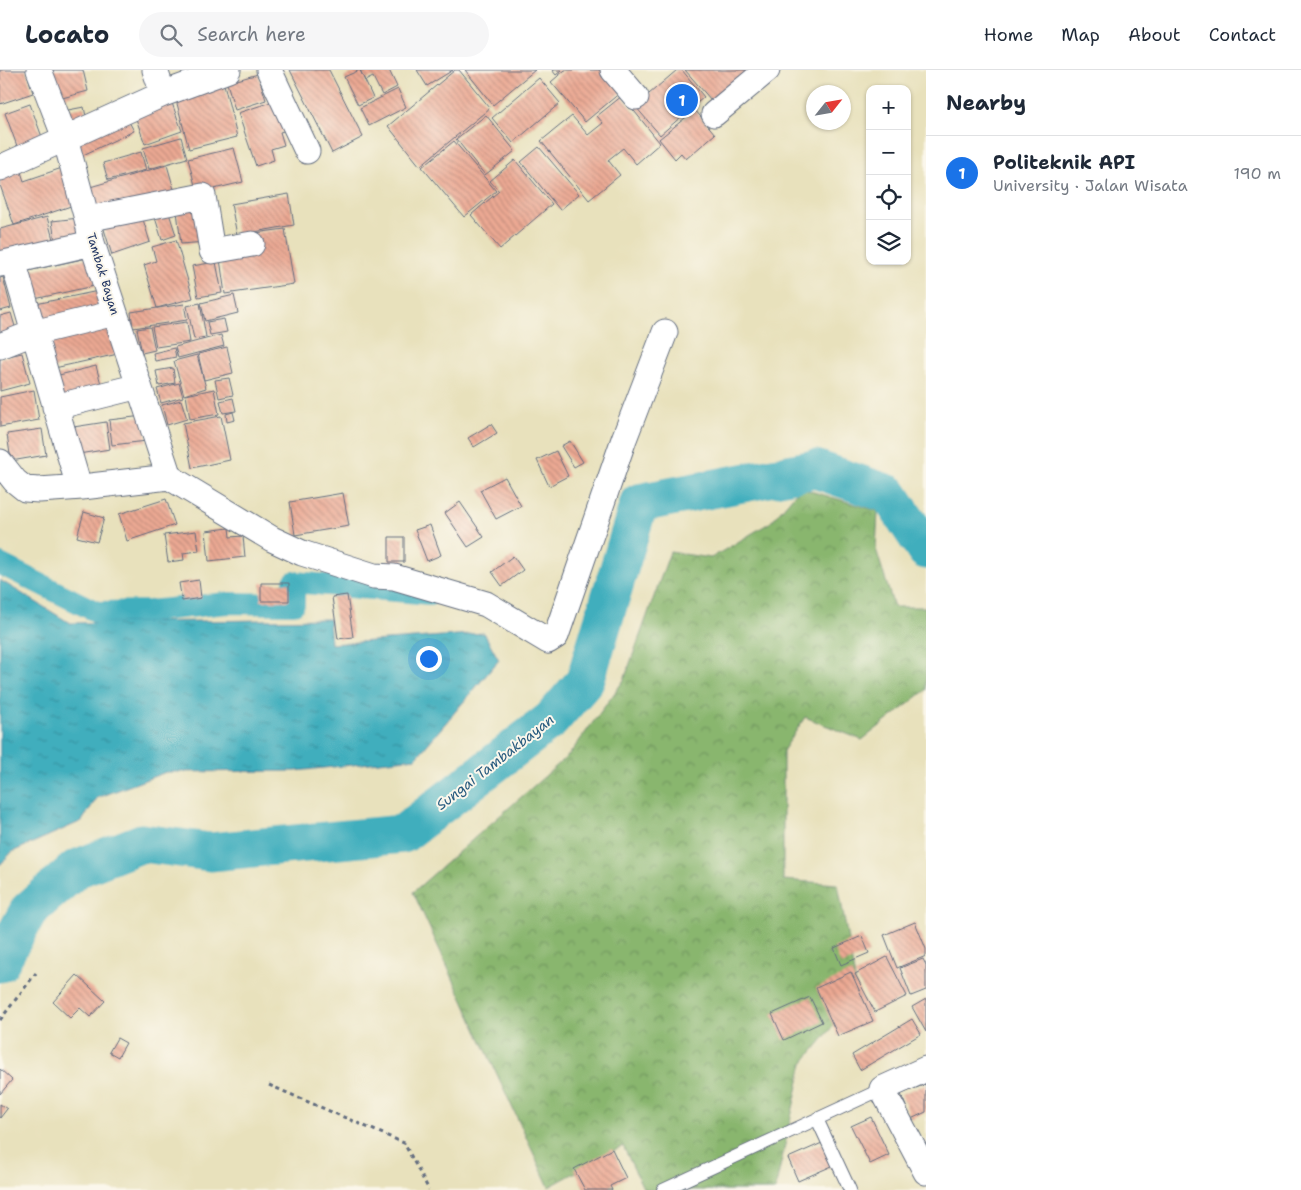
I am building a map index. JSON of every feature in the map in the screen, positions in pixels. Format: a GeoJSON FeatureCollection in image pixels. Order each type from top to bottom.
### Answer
{"type":"FeatureCollection","features":[{"type":"Feature","properties":{"kind":"street","name":"Tambak Bayan"},"geometry":{"type":"LineString","coordinates":[[39,70],[65,138],[92,244],[169,477]]}},
{"type":"Feature","properties":{"kind":"street"},"geometry":{"type":"LineString","coordinates":[[156,70],[163,94]]}},
{"type":"Feature","properties":{"kind":"street"},"geometry":{"type":"LineString","coordinates":[[0,168],[163,94],[228,70]]}},
{"type":"Feature","properties":{"kind":"street"},"geometry":{"type":"LineString","coordinates":[[269,70],[307,151]]}},
{"type":"Feature","properties":{"kind":"street"},"geometry":{"type":"LineString","coordinates":[[613,70],[636,97]]}},
{"type":"Feature","properties":{"kind":"street"},"geometry":{"type":"LineString","coordinates":[[714,114],[767,70]]}},
{"type":"Feature","properties":{"kind":"street"},"geometry":{"type":"LineString","coordinates":[[87,219],[203,196],[212,252],[252,244]]}},
{"type":"Feature","properties":{"kind":"street"},"geometry":{"type":"LineString","coordinates":[[79,487],[33,332],[6,262],[92,244]]}},
{"type":"Feature","properties":{"kind":"street"},"geometry":{"type":"LineString","coordinates":[[0,346],[33,332],[115,313]]}},
{"type":"Feature","properties":{"kind":"street"},"geometry":{"type":"LineString","coordinates":[[0,462],[15,481],[25,489],[40,490],[79,487],[169,477],[272,538],[302,553],[374,576],[394,577],[486,604],[548,641],[556,636],[624,440],[665,332]]}},
{"type":"Feature","properties":{"kind":"street"},"geometry":{"type":"LineString","coordinates":[[55,406],[139,386]]}},
{"type":"Feature","properties":{"kind":"street"},"geometry":{"type":"LineString","coordinates":[[926,1069],[882,1090],[926,1172]]}},
{"type":"Feature","properties":{"kind":"lane"},"geometry":{"type":"LineString","coordinates":[[663,1190],[882,1090]]}},
{"type":"Feature","properties":{"kind":"lane"},"geometry":{"type":"LineString","coordinates":[[817,1119],[850,1190]]}},
{"type":"Feature","properties":{"kind":"path"},"geometry":{"type":"LineString","coordinates":[[0,1020],[36,973]]}},
{"type":"Feature","properties":{"kind":"path"},"geometry":{"type":"LineString","coordinates":[[269,1085],[404,1143],[429,1190]]}},
{"type":"Feature","properties":{"kind":"green space"},"geometry":{"type":"Polygon","coordinates":[[[800,488],[878,511],[876,549],[894,607],[926,607],[926,690],[862,740],[805,717],[783,751],[783,880],[838,884],[858,996],[803,1063],[775,1190],[644,1190],[623,1146],[549,1187],[413,892],[569,755],[624,680],[670,552],[711,558],[771,522],[800,488]]]}},
{"type":"Feature","properties":{"kind":"water"},"geometry":{"type":"Polygon","coordinates":[[[0,580],[70,623],[329,619],[331,644],[484,633],[499,660],[416,758],[296,771],[166,772],[97,798],[82,821],[12,852],[0,865],[0,580]]]}},
{"type":"Feature","properties":{"kind":"building"},"geometry":{"type":"Polygon","coordinates":[[[0,70],[26,70],[33,93],[0,104],[0,70]]]}},
{"type":"Feature","properties":{"kind":"building"},"geometry":{"type":"Polygon","coordinates":[[[48,70],[83,70],[88,91],[55,100],[48,70]]]}},
{"type":"Feature","properties":{"kind":"building"},"geometry":{"type":"Polygon","coordinates":[[[290,70],[329,70],[363,137],[332,153],[290,70]]]}},
{"type":"Feature","properties":{"kind":"building"},"geometry":{"type":"Polygon","coordinates":[[[360,70],[389,70],[397,87],[382,95],[373,77],[365,81],[360,70]]]}},
{"type":"Feature","properties":{"kind":"building"},"geometry":{"type":"Polygon","coordinates":[[[360,70],[373,98],[358,105],[344,77],[360,70]]]}},
{"type":"Feature","properties":{"kind":"building"},"geometry":{"type":"Polygon","coordinates":[[[417,70],[453,70],[427,86],[417,70]]]}},
{"type":"Feature","properties":{"kind":"building"},"geometry":{"type":"Polygon","coordinates":[[[455,70],[459,70],[490,108],[420,166],[388,126],[455,70]]]}},
{"type":"Feature","properties":{"kind":"building"},"geometry":{"type":"Polygon","coordinates":[[[465,70],[535,70],[493,105],[465,70]]]}},
{"type":"Feature","properties":{"kind":"building"},"geometry":{"type":"Polygon","coordinates":[[[552,70],[562,70],[556,75],[552,70]]]}},
{"type":"Feature","properties":{"kind":"building"},"geometry":{"type":"Polygon","coordinates":[[[565,70],[613,70],[627,87],[585,122],[551,82],[565,70]]]}},
{"type":"Feature","properties":{"kind":"building"},"geometry":{"type":"Polygon","coordinates":[[[677,70],[682,70],[704,97],[660,135],[635,106],[677,70]]]}},
{"type":"Feature","properties":{"kind":"building"},"geometry":{"type":"Polygon","coordinates":[[[685,70],[761,70],[718,108],[685,70]]]}},
{"type":"Feature","properties":{"kind":"building"},"geometry":{"type":"Polygon","coordinates":[[[258,74],[266,100],[235,110],[227,83],[258,74]]]}},
{"type":"Feature","properties":{"kind":"building"},"geometry":{"type":"Polygon","coordinates":[[[539,78],[560,103],[513,143],[492,118],[539,78]]]}},
{"type":"Feature","properties":{"kind":"building"},"geometry":{"type":"Polygon","coordinates":[[[224,84],[237,137],[189,149],[175,96],[224,84]]]}},
{"type":"Feature","properties":{"kind":"building"},"geometry":{"type":"Polygon","coordinates":[[[398,89],[406,107],[369,126],[360,108],[398,89]]]}},
{"type":"Feature","properties":{"kind":"building"},"geometry":{"type":"Polygon","coordinates":[[[622,96],[660,143],[636,164],[623,148],[608,160],[620,175],[589,200],[541,141],[572,116],[588,135],[603,123],[597,116],[622,96]]]}},
{"type":"Feature","properties":{"kind":"building"},"geometry":{"type":"Polygon","coordinates":[[[277,100],[287,130],[280,132],[284,145],[271,149],[274,160],[256,166],[238,113],[277,100]]]}},
{"type":"Feature","properties":{"kind":"building"},"geometry":{"type":"Polygon","coordinates":[[[172,103],[182,131],[145,144],[135,116],[172,103]]]}},
{"type":"Feature","properties":{"kind":"building"},"geometry":{"type":"Polygon","coordinates":[[[30,104],[42,137],[17,146],[5,113],[30,104]]]}},
{"type":"Feature","properties":{"kind":"building"},"geometry":{"type":"Polygon","coordinates":[[[84,107],[88,126],[67,131],[63,111],[84,107]]]}},
{"type":"Feature","properties":{"kind":"building"},"geometry":{"type":"Polygon","coordinates":[[[695,110],[715,134],[686,159],[681,153],[675,159],[659,139],[695,110]]]}},
{"type":"Feature","properties":{"kind":"building"},"geometry":{"type":"Polygon","coordinates":[[[486,115],[515,151],[485,175],[456,139],[486,115]]]}},
{"type":"Feature","properties":{"kind":"building"},"geometry":{"type":"Polygon","coordinates":[[[127,118],[134,131],[83,155],[77,141],[127,118]]]}},
{"type":"Feature","properties":{"kind":"building"},"geometry":{"type":"Polygon","coordinates":[[[181,137],[187,158],[149,169],[143,148],[181,137]]]}},
{"type":"Feature","properties":{"kind":"building"},"geometry":{"type":"Polygon","coordinates":[[[454,141],[496,191],[464,217],[422,167],[454,141]]]}},
{"type":"Feature","properties":{"kind":"building"},"geometry":{"type":"Polygon","coordinates":[[[539,147],[579,194],[560,210],[521,162],[539,147]]]}},
{"type":"Feature","properties":{"kind":"building"},"geometry":{"type":"Polygon","coordinates":[[[234,148],[243,182],[197,193],[188,159],[234,148]]]}},
{"type":"Feature","properties":{"kind":"building"},"geometry":{"type":"Polygon","coordinates":[[[141,152],[146,170],[108,180],[103,163],[141,152]]]}},
{"type":"Feature","properties":{"kind":"building"},"geometry":{"type":"Polygon","coordinates":[[[515,160],[552,204],[500,249],[471,215],[499,191],[490,181],[515,160]]]}},
{"type":"Feature","properties":{"kind":"building"},"geometry":{"type":"Polygon","coordinates":[[[167,165],[175,193],[98,215],[90,187],[167,165]]]}},
{"type":"Feature","properties":{"kind":"building"},"geometry":{"type":"Polygon","coordinates":[[[19,166],[24,181],[62,168],[74,205],[14,225],[0,185],[0,172],[19,166]]]}},
{"type":"Feature","properties":{"kind":"building"},"geometry":{"type":"Polygon","coordinates":[[[289,194],[294,225],[237,235],[231,204],[289,194]]]}},
{"type":"Feature","properties":{"kind":"building"},"geometry":{"type":"Polygon","coordinates":[[[201,201],[206,242],[181,244],[176,203],[201,201]]]}},
{"type":"Feature","properties":{"kind":"building"},"geometry":{"type":"Polygon","coordinates":[[[167,207],[176,235],[162,240],[153,211],[167,207]]]}},
{"type":"Feature","properties":{"kind":"building"},"geometry":{"type":"Polygon","coordinates":[[[141,213],[150,242],[112,255],[103,226],[141,213]]]}},
{"type":"Feature","properties":{"kind":"building"},"geometry":{"type":"Polygon","coordinates":[[[47,217],[54,243],[0,254],[0,229],[47,217]]]}},
{"type":"Feature","properties":{"kind":"building"},"geometry":{"type":"Polygon","coordinates":[[[79,218],[82,238],[55,242],[52,221],[79,218]]]}},
{"type":"Feature","properties":{"kind":"building"},"geometry":{"type":"Polygon","coordinates":[[[285,229],[294,284],[225,294],[220,259],[255,233],[285,229]]]}},
{"type":"Feature","properties":{"kind":"building"},"geometry":{"type":"Polygon","coordinates":[[[176,240],[193,298],[157,308],[144,265],[156,261],[152,247],[176,240]]]}},
{"type":"Feature","properties":{"kind":"building"},"geometry":{"type":"Polygon","coordinates":[[[92,257],[98,285],[30,300],[23,272],[92,257]]]}},
{"type":"Feature","properties":{"kind":"building"},"geometry":{"type":"Polygon","coordinates":[[[216,262],[222,293],[198,297],[192,266],[216,262]]]}},
{"type":"Feature","properties":{"kind":"building"},"geometry":{"type":"Polygon","coordinates":[[[3,277],[11,308],[0,311],[0,278],[3,277]]]}},
{"type":"Feature","properties":{"kind":"building"},"geometry":{"type":"Polygon","coordinates":[[[103,290],[108,313],[35,329],[31,305],[103,290]]]}},
{"type":"Feature","properties":{"kind":"building"},"geometry":{"type":"Polygon","coordinates":[[[234,295],[238,313],[205,321],[201,303],[234,295]]]}},
{"type":"Feature","properties":{"kind":"building"},"geometry":{"type":"Polygon","coordinates":[[[200,303],[206,337],[194,339],[187,306],[200,303]]]}},
{"type":"Feature","properties":{"kind":"building"},"geometry":{"type":"Polygon","coordinates":[[[184,304],[187,320],[133,328],[131,312],[184,304]]]}},
{"type":"Feature","properties":{"kind":"building"},"geometry":{"type":"Polygon","coordinates":[[[11,313],[16,330],[0,334],[0,316],[11,313]]]}},
{"type":"Feature","properties":{"kind":"building"},"geometry":{"type":"Polygon","coordinates":[[[224,319],[227,332],[210,335],[207,322],[224,319]]]}},
{"type":"Feature","properties":{"kind":"building"},"geometry":{"type":"Polygon","coordinates":[[[187,322],[190,342],[156,347],[152,327],[187,322]]]}},
{"type":"Feature","properties":{"kind":"building"},"geometry":{"type":"Polygon","coordinates":[[[111,324],[118,354],[50,369],[43,339],[111,324]]]}},
{"type":"Feature","properties":{"kind":"building"},"geometry":{"type":"Polygon","coordinates":[[[150,327],[155,350],[142,353],[137,329],[150,327]]]}},
{"type":"Feature","properties":{"kind":"building"},"geometry":{"type":"Polygon","coordinates":[[[221,335],[224,346],[178,358],[175,347],[221,335]]]}},
{"type":"Feature","properties":{"kind":"building"},"geometry":{"type":"Polygon","coordinates":[[[227,347],[233,373],[204,380],[198,354],[227,347]]]}},
{"type":"Feature","properties":{"kind":"building"},"geometry":{"type":"Polygon","coordinates":[[[174,348],[176,357],[155,361],[153,353],[174,348]]]}},
{"type":"Feature","properties":{"kind":"building"},"geometry":{"type":"Polygon","coordinates":[[[22,353],[30,383],[0,391],[0,358],[22,353]]]}},
{"type":"Feature","properties":{"kind":"building"},"geometry":{"type":"Polygon","coordinates":[[[197,355],[206,388],[184,395],[174,361],[197,355]]]}},
{"type":"Feature","properties":{"kind":"building"},"geometry":{"type":"Polygon","coordinates":[[[96,366],[103,391],[61,402],[55,376],[96,366]]]}},
{"type":"Feature","properties":{"kind":"building"},"geometry":{"type":"Polygon","coordinates":[[[173,368],[175,383],[159,386],[156,371],[173,368]]]}},
{"type":"Feature","properties":{"kind":"building"},"geometry":{"type":"Polygon","coordinates":[[[229,378],[233,395],[219,398],[215,380],[229,378]]]}},
{"type":"Feature","properties":{"kind":"building"},"geometry":{"type":"Polygon","coordinates":[[[179,383],[183,397],[161,403],[157,389],[179,383]]]}},
{"type":"Feature","properties":{"kind":"building"},"geometry":{"type":"Polygon","coordinates":[[[214,389],[219,414],[190,419],[186,395],[214,389]]]}},
{"type":"Feature","properties":{"kind":"building"},"geometry":{"type":"Polygon","coordinates":[[[34,390],[39,420],[0,427],[0,397],[34,390]]]}},
{"type":"Feature","properties":{"kind":"building"},"geometry":{"type":"Polygon","coordinates":[[[233,398],[236,411],[223,413],[220,401],[233,398]]]}},
{"type":"Feature","properties":{"kind":"building"},"geometry":{"type":"Polygon","coordinates":[[[181,400],[187,419],[167,425],[162,405],[181,400]]]}},
{"type":"Feature","properties":{"kind":"building"},"geometry":{"type":"Polygon","coordinates":[[[233,412],[235,420],[227,422],[226,414],[233,412]]]}},
{"type":"Feature","properties":{"kind":"building"},"geometry":{"type":"Polygon","coordinates":[[[143,416],[147,441],[112,445],[109,420],[143,416]]]}},
{"type":"Feature","properties":{"kind":"building"},"geometry":{"type":"Polygon","coordinates":[[[221,416],[230,460],[192,468],[183,423],[221,416]]]}},
{"type":"Feature","properties":{"kind":"building"},"geometry":{"type":"Polygon","coordinates":[[[106,422],[110,449],[72,455],[67,428],[106,422]]]}},
{"type":"Feature","properties":{"kind":"building"},"geometry":{"type":"Polygon","coordinates":[[[491,424],[497,433],[474,447],[468,438],[491,424]]]}},
{"type":"Feature","properties":{"kind":"building"},"geometry":{"type":"Polygon","coordinates":[[[42,429],[46,455],[11,461],[7,434],[42,429]]]}},
{"type":"Feature","properties":{"kind":"building"},"geometry":{"type":"Polygon","coordinates":[[[570,441],[583,462],[574,467],[561,446],[570,441]]]}},
{"type":"Feature","properties":{"kind":"building"},"geometry":{"type":"Polygon","coordinates":[[[556,451],[568,476],[549,486],[537,460],[556,451]]]}},
{"type":"Feature","properties":{"kind":"building"},"geometry":{"type":"Polygon","coordinates":[[[505,477],[521,506],[496,519],[480,490],[505,477]]]}},
{"type":"Feature","properties":{"kind":"building"},"geometry":{"type":"Polygon","coordinates":[[[343,493],[349,526],[295,535],[290,502],[343,493]]]}},
{"type":"Feature","properties":{"kind":"building"},"geometry":{"type":"Polygon","coordinates":[[[166,499],[175,525],[127,541],[119,514],[166,499]]]}},
{"type":"Feature","properties":{"kind":"building"},"geometry":{"type":"Polygon","coordinates":[[[460,502],[484,537],[468,547],[445,513],[460,502]]]}},
{"type":"Feature","properties":{"kind":"building"},"geometry":{"type":"Polygon","coordinates":[[[84,512],[104,518],[97,542],[77,537],[84,512]]]}},
{"type":"Feature","properties":{"kind":"building"},"geometry":{"type":"Polygon","coordinates":[[[430,525],[441,555],[427,561],[415,530],[430,525]]]}},
{"type":"Feature","properties":{"kind":"building"},"geometry":{"type":"Polygon","coordinates":[[[229,528],[230,537],[243,536],[245,557],[209,561],[206,531],[229,528]]]}},
{"type":"Feature","properties":{"kind":"building"},"geometry":{"type":"Polygon","coordinates":[[[196,531],[199,551],[183,553],[184,560],[168,562],[164,535],[196,531]]]}},
{"type":"Feature","properties":{"kind":"building"},"geometry":{"type":"Polygon","coordinates":[[[389,537],[404,537],[404,562],[389,562],[389,537]]]}},
{"type":"Feature","properties":{"kind":"building"},"geometry":{"type":"Polygon","coordinates":[[[513,556],[523,570],[502,586],[492,572],[513,556]]]}},
{"type":"Feature","properties":{"kind":"building"},"geometry":{"type":"Polygon","coordinates":[[[199,580],[201,598],[182,601],[179,583],[199,580]]]}},
{"type":"Feature","properties":{"kind":"building"},"geometry":{"type":"Polygon","coordinates":[[[261,583],[289,583],[289,601],[261,601],[261,583]]]}},
{"type":"Feature","properties":{"kind":"building"},"geometry":{"type":"Polygon","coordinates":[[[347,595],[353,637],[338,639],[332,597],[347,595]]]}},
{"type":"Feature","properties":{"kind":"building"},"geometry":{"type":"Polygon","coordinates":[[[915,922],[926,949],[926,956],[897,968],[884,935],[915,922]]]}},
{"type":"Feature","properties":{"kind":"building"},"geometry":{"type":"Polygon","coordinates":[[[862,936],[869,953],[841,965],[834,948],[862,936]]]}},
{"type":"Feature","properties":{"kind":"building"},"geometry":{"type":"Polygon","coordinates":[[[887,957],[907,996],[875,1012],[855,974],[887,957]]]}},
{"type":"Feature","properties":{"kind":"building"},"geometry":{"type":"Polygon","coordinates":[[[923,959],[926,965],[926,990],[911,996],[900,968],[923,959]]]}},
{"type":"Feature","properties":{"kind":"building"},"geometry":{"type":"Polygon","coordinates":[[[851,972],[873,1021],[838,1036],[816,988],[851,972]]]}},
{"type":"Feature","properties":{"kind":"building"},"geometry":{"type":"Polygon","coordinates":[[[77,975],[105,1001],[90,1017],[80,1008],[70,1018],[53,1002],[77,975]]]}},
{"type":"Feature","properties":{"kind":"building"},"geometry":{"type":"Polygon","coordinates":[[[810,997],[822,1022],[784,1040],[772,1014],[810,997]]]}},
{"type":"Feature","properties":{"kind":"building"},"geometry":{"type":"Polygon","coordinates":[[[926,999],[926,1032],[912,1007],[926,999]]]}},
{"type":"Feature","properties":{"kind":"building"},"geometry":{"type":"Polygon","coordinates":[[[912,1019],[921,1034],[860,1070],[852,1055],[912,1019]]]}},
{"type":"Feature","properties":{"kind":"building"},"geometry":{"type":"Polygon","coordinates":[[[117,1038],[126,1043],[118,1057],[109,1052],[117,1038]]]}},
{"type":"Feature","properties":{"kind":"building"},"geometry":{"type":"Polygon","coordinates":[[[0,1069],[12,1080],[0,1094],[0,1069]]]}},
{"type":"Feature","properties":{"kind":"building"},"geometry":{"type":"Polygon","coordinates":[[[926,1084],[926,1112],[911,1119],[901,1094],[926,1084]]]}},
{"type":"Feature","properties":{"kind":"building"},"geometry":{"type":"Polygon","coordinates":[[[0,1104],[7,1109],[0,1118],[0,1104]]]}},
{"type":"Feature","properties":{"kind":"building"},"geometry":{"type":"Polygon","coordinates":[[[871,1117],[889,1155],[870,1164],[851,1126],[871,1117]]]}},
{"type":"Feature","properties":{"kind":"building"},"geometry":{"type":"Polygon","coordinates":[[[822,1143],[832,1166],[798,1181],[788,1158],[822,1143]]]}},
{"type":"Feature","properties":{"kind":"building"},"geometry":{"type":"Polygon","coordinates":[[[612,1149],[626,1178],[610,1186],[612,1190],[585,1190],[574,1169],[612,1149]]]}},
{"type":"Feature","properties":{"kind":"waterway","name":"Sungai Tambakbayan"},"geometry":{"type":"LineString","coordinates":[[0,963],[29,910],[76,869],[142,843],[210,852],[403,834],[551,720],[585,681],[639,503],[815,469],[889,494],[926,550]]}},
{"type":"Feature","properties":{"kind":"waterway"},"geometry":{"type":"LineString","coordinates":[[0,564],[97,612],[150,611],[227,603],[294,604],[294,582],[430,594]]}},
{"type":"Feature","properties":{"kind":"place","name":"Politeknik API"},"geometry":{"type":"Point","coordinates":[682,100]}}]}
